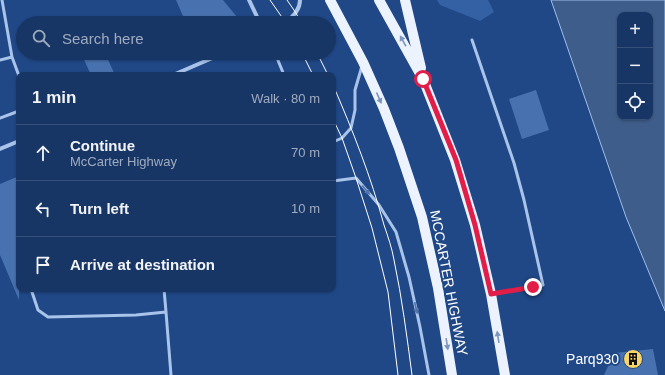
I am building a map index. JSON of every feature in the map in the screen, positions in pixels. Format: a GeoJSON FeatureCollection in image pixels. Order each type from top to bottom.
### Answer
{"type":"FeatureCollection","features":[{"type":"Feature","properties":{"kind":"main road","name":"MCCARTER HIGHWAY"},"geometry":{"type":"LineString","coordinates":[[330,0],[363,62],[384,109],[397,142],[422,217],[438,288],[452,375]]}},
{"type":"Feature","properties":{"kind":"main road"},"geometry":{"type":"LineString","coordinates":[[379,0],[423,79],[456,160],[475,225],[491,294],[505,375]]}},
{"type":"Feature","properties":{"kind":"main road"},"geometry":{"type":"LineString","coordinates":[[405,0],[423,79]]}},
{"type":"Feature","properties":{"kind":"street"},"geometry":{"type":"LineString","coordinates":[[249,0],[257,16]]}},
{"type":"Feature","properties":{"kind":"street"},"geometry":{"type":"LineString","coordinates":[[293,16],[300,6],[300,0]]}},
{"type":"Feature","properties":{"kind":"street"},"geometry":{"type":"LineString","coordinates":[[180,72],[208,60]]}},
{"type":"Feature","properties":{"kind":"street"},"geometry":{"type":"LineString","coordinates":[[0,149],[16,142]]}},
{"type":"Feature","properties":{"kind":"lane"},"geometry":{"type":"LineString","coordinates":[[2,0],[12,57],[18,72]]}},
{"type":"Feature","properties":{"kind":"lane"},"geometry":{"type":"LineString","coordinates":[[472,40],[514,163],[543,285],[491,294]]}},
{"type":"Feature","properties":{"kind":"lane"},"geometry":{"type":"LineString","coordinates":[[0,60],[12,57]]}},
{"type":"Feature","properties":{"kind":"lane"},"geometry":{"type":"LineString","coordinates":[[278,60],[283,72]]}},
{"type":"Feature","properties":{"kind":"lane"},"geometry":{"type":"LineString","coordinates":[[336,141],[342,138],[352,128],[355,110],[355,90],[363,62]]}},
{"type":"Feature","properties":{"kind":"lane"},"geometry":{"type":"LineString","coordinates":[[0,118],[16,112]]}},
{"type":"Feature","properties":{"kind":"lane"},"geometry":{"type":"LineString","coordinates":[[336,181],[356,178],[378,205],[396,232],[409,277],[429,375]]}},
{"type":"Feature","properties":{"kind":"lane"},"geometry":{"type":"LineString","coordinates":[[32,292],[38,310],[48,318],[136,315],[166,312]]}},
{"type":"Feature","properties":{"kind":"lane"},"geometry":{"type":"LineString","coordinates":[[164,292],[171,375]]}},
{"type":"Feature","properties":{"kind":"shaded area"},"geometry":{"type":"Polygon","coordinates":[[[437,0],[488,0],[494,12],[480,21],[440,5],[437,0]]]}},
{"type":"Feature","properties":{"kind":"shaded area"},"geometry":{"type":"Polygon","coordinates":[[[551,0],[665,0],[665,311],[626,217],[551,0]]]}},
{"type":"Feature","properties":{"kind":"building"},"geometry":{"type":"Polygon","coordinates":[[[176,0],[223,0],[236,16],[183,16],[176,0]]]}},
{"type":"Feature","properties":{"kind":"building"},"geometry":{"type":"Polygon","coordinates":[[[84,60],[108,60],[114,72],[90,72],[84,60]]]}},
{"type":"Feature","properties":{"kind":"building"},"geometry":{"type":"Polygon","coordinates":[[[536,90],[549,130],[522,139],[509,99],[536,90]]]}},
{"type":"Feature","properties":{"kind":"building"},"geometry":{"type":"Polygon","coordinates":[[[16,177],[16,292],[19,292],[19,300],[0,255],[0,184],[16,177]]]}},
{"type":"Feature","properties":{"kind":"building","name":"Parq930"},"geometry":{"type":"Polygon","coordinates":[[[653,349],[658,375],[604,375],[614,353],[653,349]]]}},
{"type":"Feature","properties":{"kind":"tram line"},"geometry":{"type":"LineString","coordinates":[[270,0],[281,16]]}},
{"type":"Feature","properties":{"kind":"tram line"},"geometry":{"type":"LineString","coordinates":[[287,0],[298,16]]}},
{"type":"Feature","properties":{"kind":"tram line"},"geometry":{"type":"LineString","coordinates":[[306,60],[312,72]]}},
{"type":"Feature","properties":{"kind":"tram line"},"geometry":{"type":"LineString","coordinates":[[320,60],[326,72]]}},
{"type":"Feature","properties":{"kind":"tram line"},"geometry":{"type":"LineString","coordinates":[[336,92],[367,172],[391,247],[402,303],[412,375]]}},
{"type":"Feature","properties":{"kind":"tram line"},"geometry":{"type":"LineString","coordinates":[[336,125],[342,138],[372,228],[388,292],[398,375]]}},
{"type":"Feature","properties":{"kind":"place","name":"Parq930"},"geometry":{"type":"Point","coordinates":[633,359]}},
{"type":"Feature","properties":{"kind":"route"},"geometry":{"type":"LineString","coordinates":[[423,79],[456,160],[475,225],[491,294],[533,287]]}}]}
